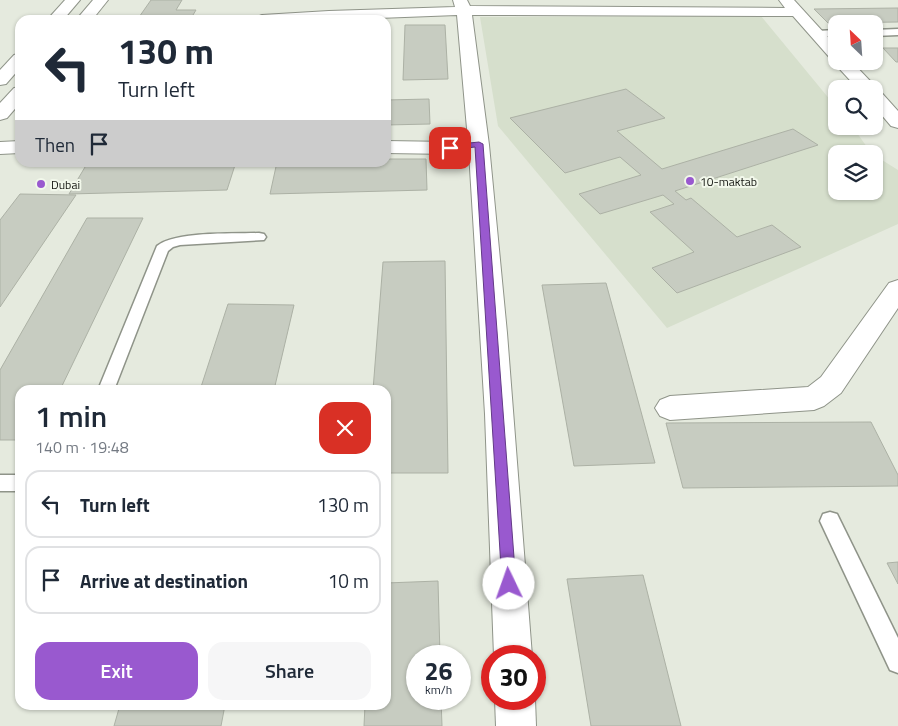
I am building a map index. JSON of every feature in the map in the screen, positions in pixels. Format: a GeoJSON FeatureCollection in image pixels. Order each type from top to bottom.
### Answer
{"type":"FeatureCollection","features":[{"type":"Feature","properties":{"kind":"street"},"geometry":{"type":"LineString","coordinates":[[60,15],[73,0]]}},
{"type":"Feature","properties":{"kind":"street"},"geometry":{"type":"LineString","coordinates":[[88,15],[101,0]]}},
{"type":"Feature","properties":{"kind":"street"},"geometry":{"type":"LineString","coordinates":[[786,0],[828,46]]}},
{"type":"Feature","properties":{"kind":"street"},"geometry":{"type":"LineString","coordinates":[[326,15],[462,5],[797,12]]}},
{"type":"Feature","properties":{"kind":"street"},"geometry":{"type":"LineString","coordinates":[[462,5],[479,144],[512,645]]}},
{"type":"Feature","properties":{"kind":"street"},"geometry":{"type":"LineString","coordinates":[[0,80],[15,64]]}},
{"type":"Feature","properties":{"kind":"street"},"geometry":{"type":"LineString","coordinates":[[850,70],[860,80]]}},
{"type":"Feature","properties":{"kind":"street"},"geometry":{"type":"LineString","coordinates":[[0,114],[15,98]]}},
{"type":"Feature","properties":{"kind":"street"},"geometry":{"type":"LineString","coordinates":[[883,105],[898,122]]}},
{"type":"Feature","properties":{"kind":"street"},"geometry":{"type":"LineString","coordinates":[[391,146],[450,148],[479,144]]}},
{"type":"Feature","properties":{"kind":"street"},"geometry":{"type":"LineString","coordinates":[[0,148],[15,148]]}},
{"type":"Feature","properties":{"kind":"street"},"geometry":{"type":"LineString","coordinates":[[670,408],[814,398],[831,385],[898,289]]}},
{"type":"Feature","properties":{"kind":"street"},"geometry":{"type":"LineString","coordinates":[[515,710],[516,726]]}},
{"type":"Feature","properties":{"kind":"lane"},"geometry":{"type":"LineString","coordinates":[[883,33],[898,32]]}},
{"type":"Feature","properties":{"kind":"lane"},"geometry":{"type":"LineString","coordinates":[[817,34],[828,33]]}},
{"type":"Feature","properties":{"kind":"lane"},"geometry":{"type":"LineString","coordinates":[[108,385],[162,249],[169,243],[180,240],[259,237]]}},
{"type":"Feature","properties":{"kind":"lane"},"geometry":{"type":"LineString","coordinates":[[0,483],[15,483]]}},
{"type":"Feature","properties":{"kind":"lane"},"geometry":{"type":"LineString","coordinates":[[830,520],[898,662]]}},
{"type":"Feature","properties":{"kind":"shaded area","name":"10-maktab"},"geometry":{"type":"Polygon","coordinates":[[[761,16],[828,97],[828,135],[858,135],[866,145],[828,145],[828,200],[883,200],[883,161],[898,170],[898,224],[667,328],[498,126],[480,17],[761,16]]]}},
{"type":"Feature","properties":{"kind":"building"},"geometry":{"type":"Polygon","coordinates":[[[151,0],[182,0],[176,10],[196,10],[193,15],[140,15],[151,0]]]}},
{"type":"Feature","properties":{"kind":"building"},"geometry":{"type":"Polygon","coordinates":[[[898,8],[898,22],[883,22],[883,15],[828,15],[828,23],[814,9],[898,8]]]}},
{"type":"Feature","properties":{"kind":"building"},"geometry":{"type":"Polygon","coordinates":[[[405,25],[445,25],[448,79],[403,80],[405,25]]]}},
{"type":"Feature","properties":{"kind":"building"},"geometry":{"type":"Polygon","coordinates":[[[883,48],[898,48],[898,62],[883,48]]]}},
{"type":"Feature","properties":{"kind":"building"},"geometry":{"type":"Polygon","coordinates":[[[626,89],[665,118],[617,131],[662,169],[793,129],[818,145],[675,191],[686,200],[691,198],[737,237],[772,225],[801,247],[677,293],[652,268],[694,252],[650,212],[674,204],[663,195],[600,214],[579,194],[641,175],[620,157],[565,173],[510,118],[626,89]]]}},
{"type":"Feature","properties":{"kind":"building"},"geometry":{"type":"Polygon","coordinates":[[[429,99],[430,124],[391,125],[391,100],[429,99]]]}},
{"type":"Feature","properties":{"kind":"building"},"geometry":{"type":"Polygon","coordinates":[[[391,159],[426,159],[427,190],[270,194],[276,167],[391,167],[391,159]]]}},
{"type":"Feature","properties":{"kind":"building"},"geometry":{"type":"Polygon","coordinates":[[[85,167],[234,167],[227,190],[69,194],[85,167]]]}},
{"type":"Feature","properties":{"kind":"building"},"geometry":{"type":"Polygon","coordinates":[[[20,194],[76,195],[0,307],[0,220],[20,194]]]}},
{"type":"Feature","properties":{"kind":"building"},"geometry":{"type":"Polygon","coordinates":[[[87,218],[143,218],[62,385],[15,385],[15,440],[0,440],[0,370],[87,218]]]}},
{"type":"Feature","properties":{"kind":"building"},"geometry":{"type":"Polygon","coordinates":[[[445,261],[448,473],[391,473],[391,385],[373,385],[383,262],[445,261]]]}},
{"type":"Feature","properties":{"kind":"building"},"geometry":{"type":"Polygon","coordinates":[[[606,283],[655,463],[574,466],[542,285],[606,283]]]}},
{"type":"Feature","properties":{"kind":"building"},"geometry":{"type":"Polygon","coordinates":[[[228,304],[294,305],[275,385],[202,385],[228,304]]]}},
{"type":"Feature","properties":{"kind":"building"},"geometry":{"type":"Polygon","coordinates":[[[871,422],[898,475],[898,486],[683,488],[666,423],[871,422]]]}},
{"type":"Feature","properties":{"kind":"building"},"geometry":{"type":"Polygon","coordinates":[[[898,562],[898,584],[887,563],[898,562]]]}},
{"type":"Feature","properties":{"kind":"building"},"geometry":{"type":"Polygon","coordinates":[[[643,575],[681,726],[591,726],[567,579],[643,575]]]}},
{"type":"Feature","properties":{"kind":"building"},"geometry":{"type":"Polygon","coordinates":[[[438,581],[440,645],[406,645],[406,710],[441,710],[442,726],[364,726],[365,710],[391,710],[391,583],[438,581]]]}},
{"type":"Feature","properties":{"kind":"building"},"geometry":{"type":"Polygon","coordinates":[[[119,710],[224,710],[221,726],[114,726],[119,710]]]}},
{"type":"Feature","properties":{"kind":"place","name":"10-maktab"},"geometry":{"type":"Point","coordinates":[690,181]}},
{"type":"Feature","properties":{"kind":"place","name":"Dubai"},"geometry":{"type":"Point","coordinates":[41,184]}},
{"type":"Feature","properties":{"kind":"route"},"geometry":{"type":"LineString","coordinates":[[450,148],[479,144],[509,584]]}}]}
